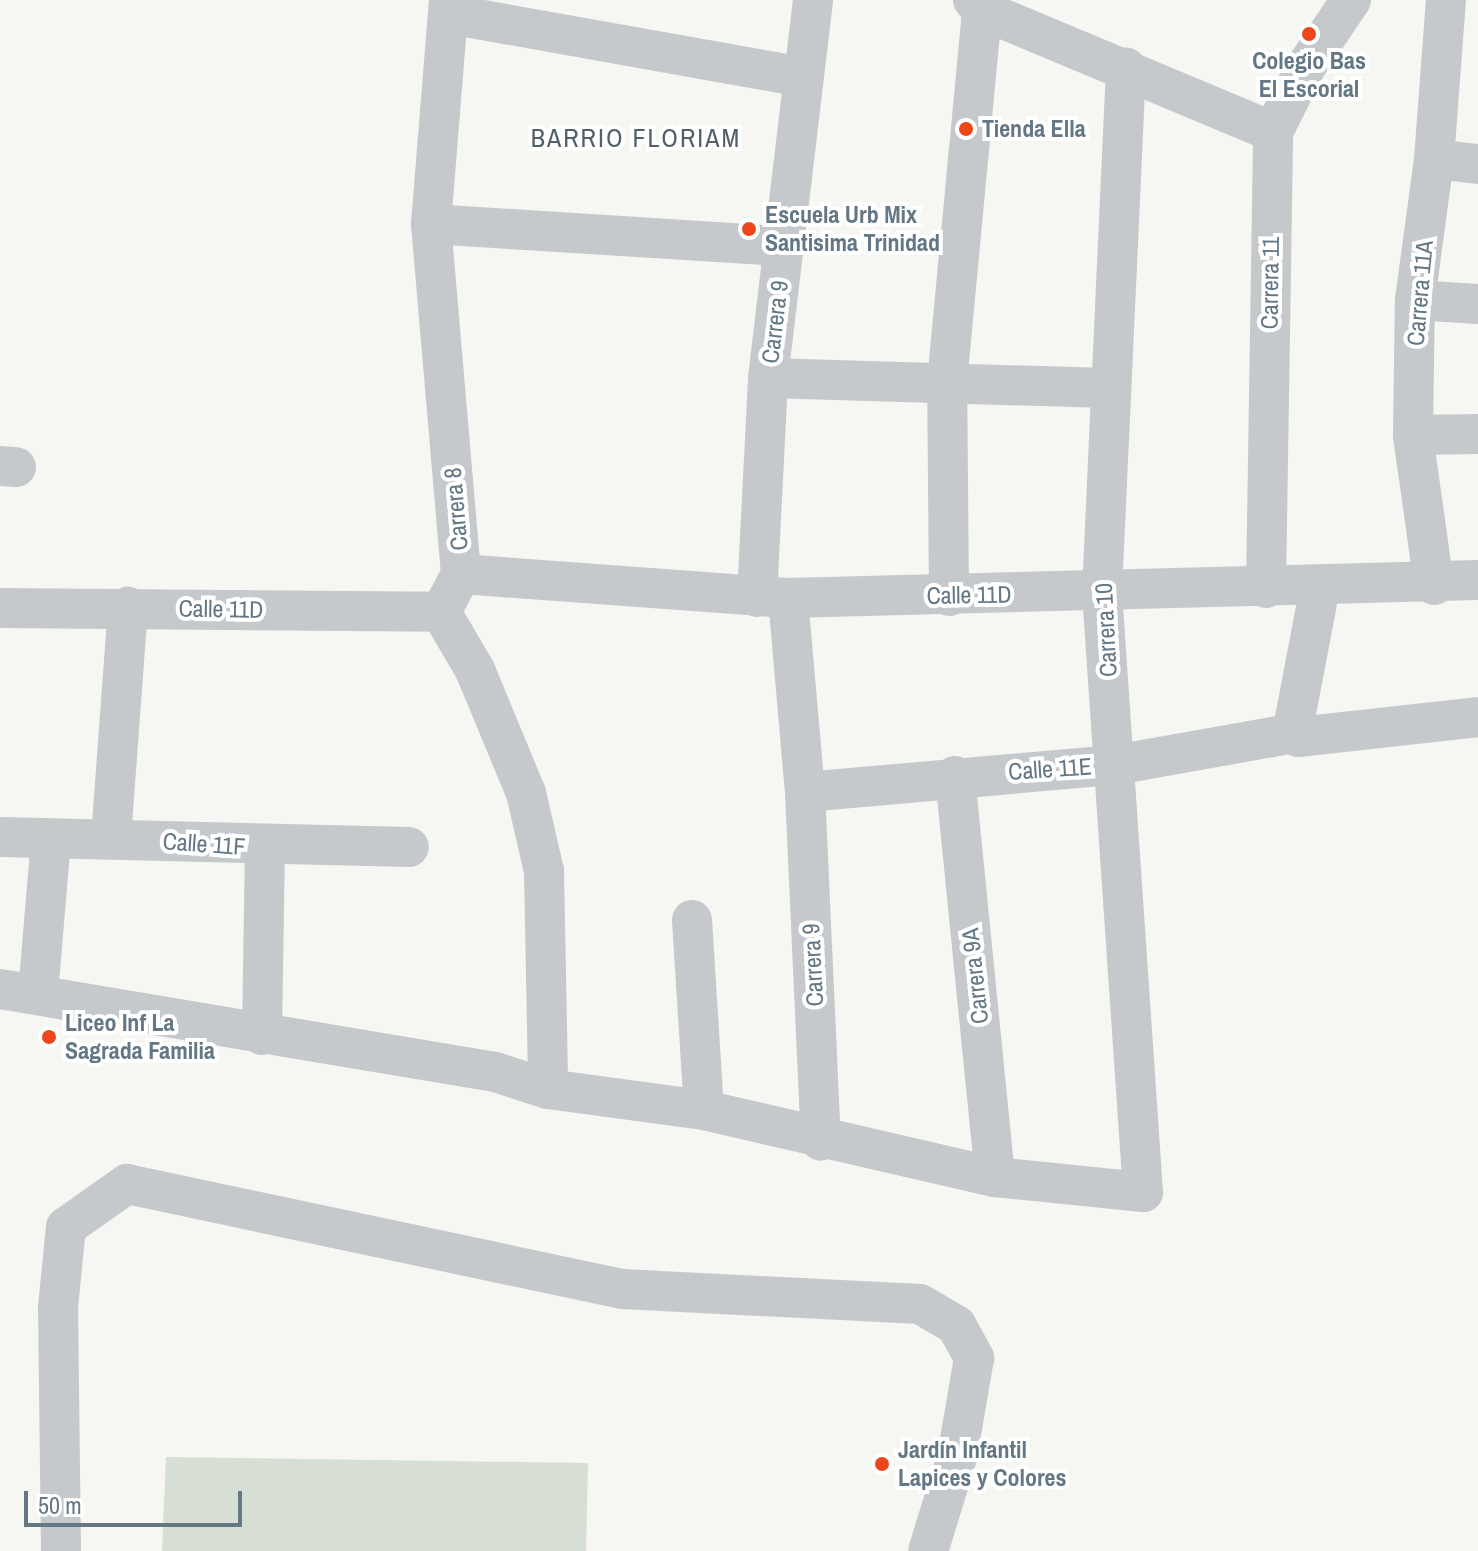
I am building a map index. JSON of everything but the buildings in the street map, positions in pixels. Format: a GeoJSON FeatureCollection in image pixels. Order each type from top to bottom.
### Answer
{"type":"FeatureCollection","features":[{"type":"Feature","properties":{"kind":"street","name":"Carrera 9"},"geometry":{"type":"LineString","coordinates":[[813,0],[801,77],[785,246],[768,378],[773,597],[805,792],[821,1141]]}},
{"type":"Feature","properties":{"kind":"street","name":"Carrera 11"},"geometry":{"type":"LineString","coordinates":[[1266,588],[1273,132],[1305,68],[1351,0]]}},
{"type":"Feature","properties":{"kind":"street","name":"Carrera 11A"},"geometry":{"type":"LineString","coordinates":[[1434,585],[1413,435],[1415,300],[1434,159],[1446,0]]}},
{"type":"Feature","properties":{"kind":"street"},"geometry":{"type":"LineString","coordinates":[[949,596],[947,382],[978,5],[1273,132]]}},
{"type":"Feature","properties":{"kind":"street"},"geometry":{"type":"LineString","coordinates":[[449,7],[801,77]]}},
{"type":"Feature","properties":{"kind":"street","name":"Carrera 8"},"geometry":{"type":"LineString","coordinates":[[441,612],[461,574],[431,224],[449,7]]}},
{"type":"Feature","properties":{"kind":"street","name":"Carrera 10"},"geometry":{"type":"LineString","coordinates":[[995,1177],[1143,1192],[1102,592],[1107,388],[1126,68]]}},
{"type":"Feature","properties":{"kind":"street"},"geometry":{"type":"LineString","coordinates":[[1434,159],[1478,164]]}},
{"type":"Feature","properties":{"kind":"street"},"geometry":{"type":"LineString","coordinates":[[431,224],[785,246]]}},
{"type":"Feature","properties":{"kind":"street"},"geometry":{"type":"LineString","coordinates":[[1415,300],[1478,304]]}},
{"type":"Feature","properties":{"kind":"street"},"geometry":{"type":"LineString","coordinates":[[768,378],[1107,388]]}},
{"type":"Feature","properties":{"kind":"street"},"geometry":{"type":"LineString","coordinates":[[1413,435],[1478,434]]}},
{"type":"Feature","properties":{"kind":"street","name":"Calle 11D"},"geometry":{"type":"LineString","coordinates":[[461,574],[573,578],[773,597],[1434,585],[1478,580]]}},
{"type":"Feature","properties":{"kind":"street"},"geometry":{"type":"LineString","coordinates":[[1293,731],[1320,587]]}},
{"type":"Feature","properties":{"kind":"street"},"geometry":{"type":"LineString","coordinates":[[111,838],[128,607]]}},
{"type":"Feature","properties":{"kind":"street","name":"Calle 11D"},"geometry":{"type":"LineString","coordinates":[[0,608],[441,612]]}},
{"type":"Feature","properties":{"kind":"street"},"geometry":{"type":"LineString","coordinates":[[441,612],[475,670],[526,793],[540,855],[548,1089]]}},
{"type":"Feature","properties":{"kind":"street","name":"Calle 11E"},"geometry":{"type":"LineString","coordinates":[[805,792],[955,776],[1115,765],[1293,731],[1309,737],[1478,717]]}},
{"type":"Feature","properties":{"kind":"street","name":"Carrera 9A"},"geometry":{"type":"LineString","coordinates":[[955,776],[995,1177]]}},
{"type":"Feature","properties":{"kind":"street","name":"Calle 11F"},"geometry":{"type":"LineString","coordinates":[[0,837],[111,838],[265,848],[409,847]]}},
{"type":"Feature","properties":{"kind":"street"},"geometry":{"type":"LineString","coordinates":[[51,839],[19,992],[495,1072],[548,1089],[704,1110],[821,1141],[995,1177]]}},
{"type":"Feature","properties":{"kind":"street"},"geometry":{"type":"LineString","coordinates":[[262,1035],[265,848]]}},
{"type":"Feature","properties":{"kind":"street"},"geometry":{"type":"LineString","coordinates":[[692,920],[704,1110]]}},
{"type":"Feature","properties":{"kind":"street"},"geometry":{"type":"LineString","coordinates":[[61,1551],[58,1307],[66,1227],[127,1184],[622,1289],[920,1304],[956,1325],[974,1358],[957,1457],[928,1551]]}},
{"type":"Feature","properties":{"kind":"shaded area"},"geometry":{"type":"Polygon","coordinates":[[[166,1457],[588,1463],[586,1551],[162,1551],[166,1457]]]}},
{"type":"Feature","properties":{"kind":"place","name":"Colegio Bas El Escorial"},"geometry":{"type":"Point","coordinates":[1309,34]}},
{"type":"Feature","properties":{"kind":"place","name":"Tienda Ella"},"geometry":{"type":"Point","coordinates":[966,129]}},
{"type":"Feature","properties":{"kind":"place","name":"Escuela Urb Mix Santisima Trinidad"},"geometry":{"type":"Point","coordinates":[749,229]}},
{"type":"Feature","properties":{"kind":"place","name":"Liceo Inf La Sagrada Familia"},"geometry":{"type":"Point","coordinates":[49,1037]}},
{"type":"Feature","properties":{"kind":"place","name":"Jardín Infantil Lapices y Colores"},"geometry":{"type":"Point","coordinates":[882,1464]}},
{"type":"Feature","properties":{"kind":"district","name":"BARRIO FLORIAM"},"geometry":{"type":"Point","coordinates":[636,138]}}]}
